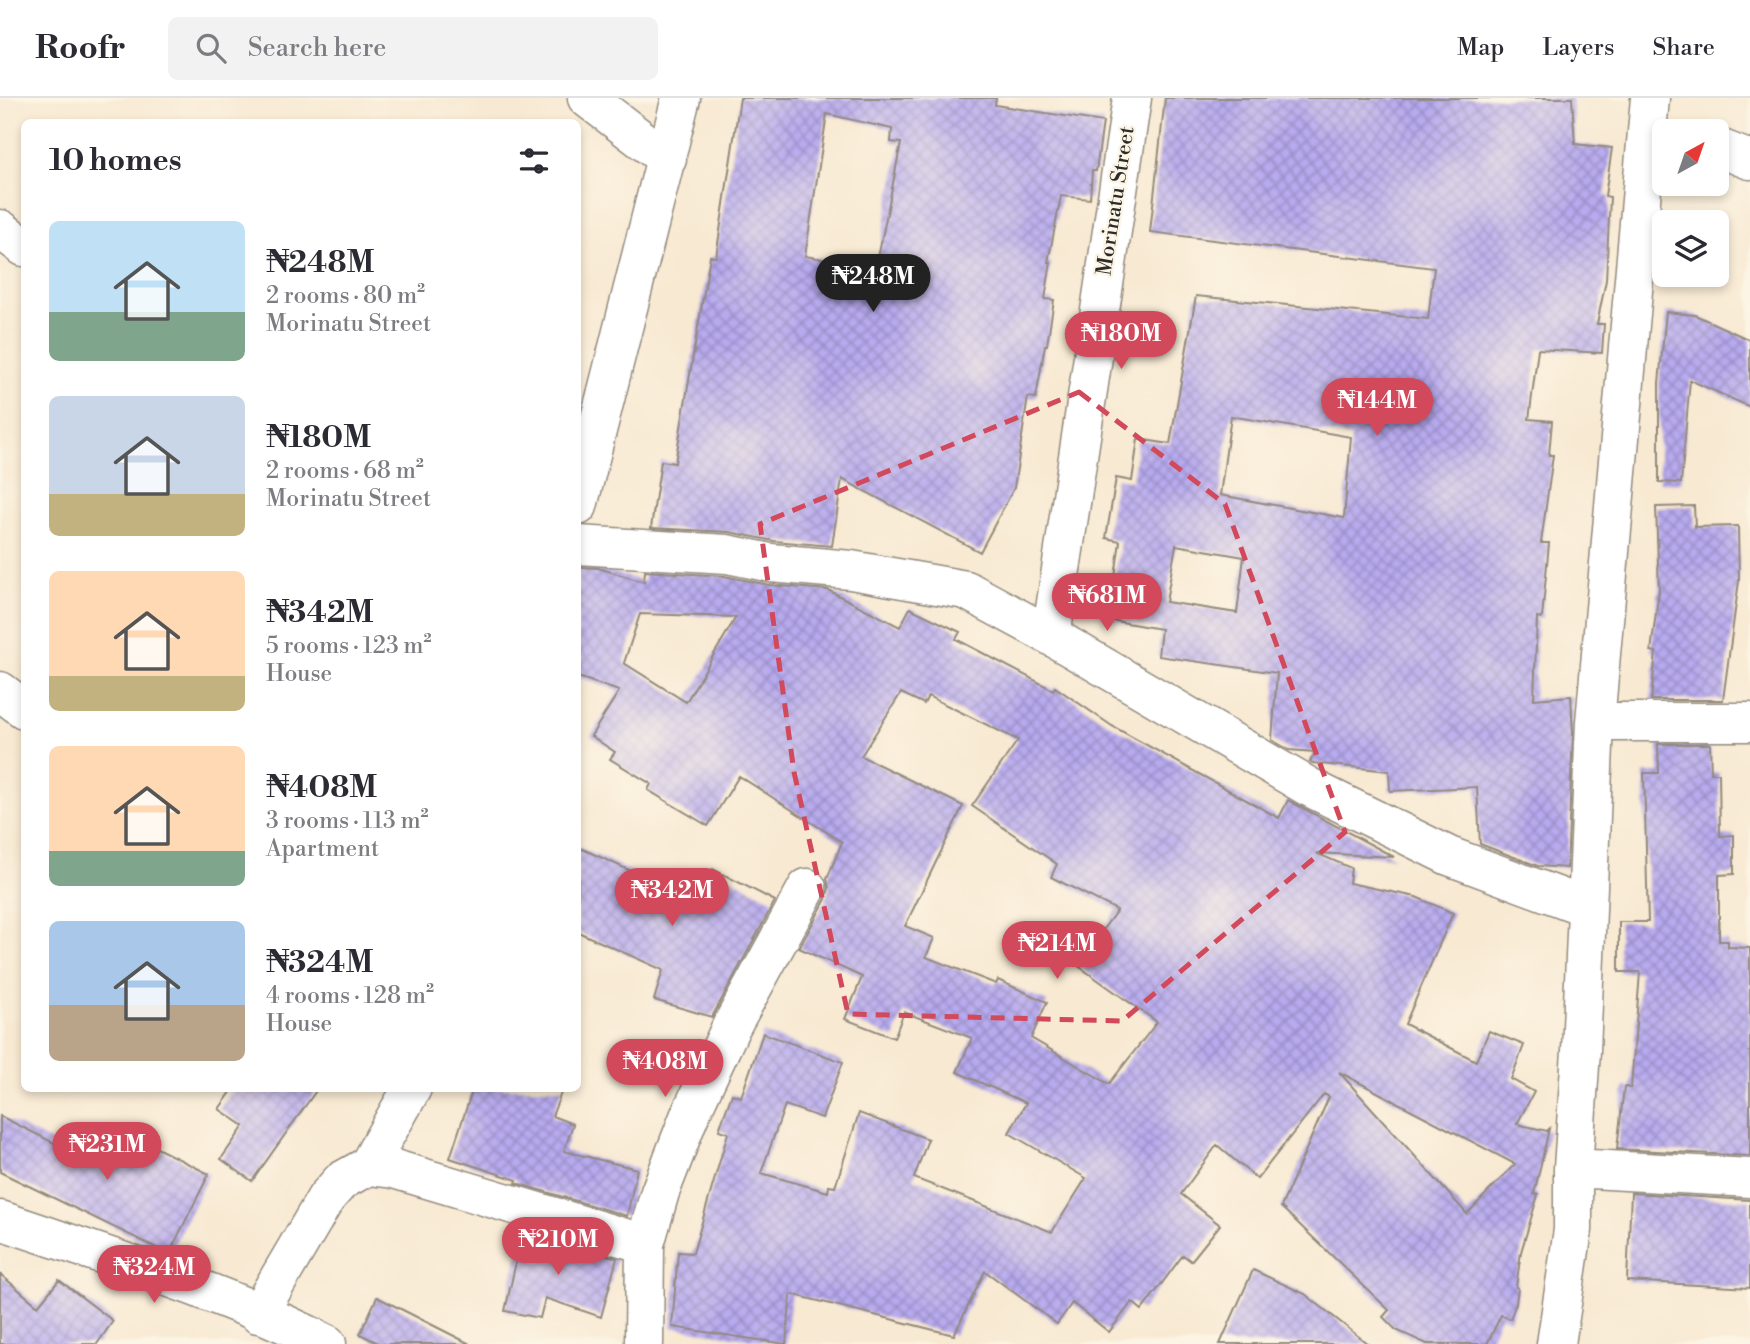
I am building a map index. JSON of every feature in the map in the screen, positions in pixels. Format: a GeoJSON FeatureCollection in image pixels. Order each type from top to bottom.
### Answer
{"type":"FeatureCollection","features":[{"type":"Feature","properties":{"kind":"street"},"geometry":{"type":"LineString","coordinates":[[587,98],[667,159]]}},
{"type":"Feature","properties":{"kind":"street"},"geometry":{"type":"LineString","coordinates":[[581,494],[681,98]]}},
{"type":"Feature","properties":{"kind":"street","name":"Morinatu Street"},"geometry":{"type":"LineString","coordinates":[[1051,636],[1132,98]]}},
{"type":"Feature","properties":{"kind":"street"},"geometry":{"type":"LineString","coordinates":[[1556,1344],[1573,1230],[1573,1168],[1581,1051],[1595,722],[1658,116]]}},
{"type":"Feature","properties":{"kind":"street"},"geometry":{"type":"LineString","coordinates":[[1729,152],[1750,160]]}},
{"type":"Feature","properties":{"kind":"street"},"geometry":{"type":"LineString","coordinates":[[0,229],[21,245]]}},
{"type":"Feature","properties":{"kind":"street"},"geometry":{"type":"LineString","coordinates":[[581,545],[727,554],[771,563],[851,570],[966,590],[1051,636],[1309,787],[1449,856],[1586,907]]}},
{"type":"Feature","properties":{"kind":"street"},"geometry":{"type":"LineString","coordinates":[[0,691],[21,707]]}},
{"type":"Feature","properties":{"kind":"street"},"geometry":{"type":"LineString","coordinates":[[1595,722],[1750,722]]}},
{"type":"Feature","properties":{"kind":"street"},"geometry":{"type":"LineString","coordinates":[[644,1344],[645,1244],[660,1192],[689,1117],[731,1027],[807,888]]}},
{"type":"Feature","properties":{"kind":"street"},"geometry":{"type":"LineString","coordinates":[[258,1314],[326,1198],[341,1181],[368,1166],[410,1092]]}},
{"type":"Feature","properties":{"kind":"street"},"geometry":{"type":"LineString","coordinates":[[368,1166],[394,1169],[645,1244]]}},
{"type":"Feature","properties":{"kind":"street"},"geometry":{"type":"LineString","coordinates":[[1573,1168],[1750,1178]]}},
{"type":"Feature","properties":{"kind":"street"},"geometry":{"type":"LineString","coordinates":[[0,1220],[186,1284],[327,1344]]}},
{"type":"Feature","properties":{"kind":"highlighted area"},"geometry":{"type":"Polygon","coordinates":[[[1079,392],[1225,504],[1345,832],[1122,1021],[848,1014],[794,772],[760,524],[1079,392]]]}},
{"type":"Feature","properties":{"kind":"building"},"geometry":{"type":"Polygon","coordinates":[[[740,98],[996,98],[995,105],[1103,122],[1096,171],[1092,171],[1090,199],[1061,196],[1048,262],[1051,262],[1045,299],[1054,300],[1036,398],[1028,397],[1014,488],[980,552],[842,479],[832,546],[774,541],[729,532],[651,528],[661,461],[675,463],[710,256],[716,257],[740,98]],[[827,114],[805,256],[876,268],[901,143],[891,142],[892,129],[827,114]]]}},
{"type":"Feature","properties":{"kind":"building"},"geometry":{"type":"Polygon","coordinates":[[[1165,98],[1572,98],[1575,144],[1612,148],[1605,196],[1610,197],[1606,280],[1597,324],[1604,324],[1602,353],[1538,349],[1529,419],[1552,421],[1549,455],[1553,455],[1541,543],[1549,543],[1542,618],[1537,617],[1534,699],[1571,696],[1573,733],[1567,868],[1538,866],[1480,844],[1477,787],[1390,791],[1389,771],[1312,763],[1310,762],[1315,752],[1289,750],[1272,740],[1277,673],[1158,656],[1161,629],[1109,620],[1120,541],[1106,538],[1116,478],[1132,481],[1138,439],[1170,444],[1196,296],[1428,319],[1434,268],[1150,232],[1165,98]],[[1231,416],[1220,495],[1344,518],[1351,437],[1231,416]],[[1176,545],[1166,602],[1237,613],[1244,557],[1176,545]]]}},
{"type":"Feature","properties":{"kind":"building"},"geometry":{"type":"Polygon","coordinates":[[[1666,312],[1695,315],[1750,340],[1750,407],[1690,380],[1681,483],[1659,482],[1659,383],[1666,312]]]}},
{"type":"Feature","properties":{"kind":"building"},"geometry":{"type":"Polygon","coordinates":[[[1694,506],[1695,527],[1738,526],[1739,581],[1723,700],[1651,700],[1656,652],[1651,651],[1659,590],[1656,507],[1694,506]]]}},
{"type":"Feature","properties":{"kind":"building"},"geometry":{"type":"Polygon","coordinates":[[[581,567],[598,568],[644,582],[645,571],[724,576],[769,585],[828,590],[900,627],[910,608],[960,632],[956,639],[1053,690],[1055,687],[1112,726],[1279,818],[1288,800],[1394,857],[1316,853],[1351,868],[1349,883],[1416,897],[1453,913],[1405,1024],[1476,1061],[1489,1031],[1524,1045],[1511,1079],[1534,1092],[1517,1124],[1547,1131],[1549,1129],[1534,1194],[1538,1195],[1521,1252],[1516,1303],[1510,1319],[1501,1315],[1487,1344],[1427,1344],[1396,1330],[1383,1317],[1389,1310],[1281,1207],[1329,1097],[1324,1094],[1257,1179],[1217,1145],[1181,1194],[1220,1225],[1191,1261],[1183,1255],[1142,1310],[1132,1302],[1109,1332],[1072,1303],[1057,1324],[985,1271],[954,1335],[791,1294],[786,1344],[672,1327],[678,1252],[693,1253],[728,1133],[719,1130],[732,1094],[741,1097],[763,1033],[843,1062],[822,1118],[785,1105],[761,1173],[828,1192],[829,1186],[835,1187],[859,1113],[928,1139],[914,1178],[1052,1232],[1086,1178],[1009,1133],[1026,1103],[957,1072],[972,1038],[904,1012],[894,1038],[845,1019],[862,977],[799,948],[826,899],[829,888],[827,879],[842,842],[739,776],[708,826],[648,790],[651,784],[610,759],[615,752],[591,736],[619,691],[581,678],[581,567]],[[640,614],[624,663],[686,702],[736,617],[640,614]],[[901,693],[861,756],[963,806],[905,926],[934,938],[926,957],[996,984],[998,980],[1047,1002],[1031,1038],[1109,1084],[1157,1022],[1077,965],[1117,910],[1051,877],[1057,864],[972,806],[1018,740],[928,696],[924,704],[901,693]],[[1339,1072],[1467,1214],[1515,1164],[1339,1072]]]}},
{"type":"Feature","properties":{"kind":"building"},"geometry":{"type":"Polygon","coordinates":[[[1658,744],[1710,744],[1711,773],[1719,773],[1720,836],[1734,835],[1734,874],[1719,875],[1719,941],[1728,941],[1728,947],[1750,948],[1750,1156],[1617,1149],[1624,1087],[1631,1088],[1640,972],[1619,972],[1619,922],[1648,922],[1644,773],[1659,773],[1658,744]]]}},
{"type":"Feature","properties":{"kind":"building"},"geometry":{"type":"Polygon","coordinates":[[[581,848],[697,901],[713,869],[775,901],[712,1017],[654,1000],[663,970],[581,933],[581,848]]]}},
{"type":"Feature","properties":{"kind":"building"},"geometry":{"type":"Polygon","coordinates":[[[231,1092],[315,1092],[252,1181],[221,1159],[244,1126],[219,1109],[231,1092]]]}},
{"type":"Feature","properties":{"kind":"building"},"geometry":{"type":"Polygon","coordinates":[[[472,1092],[561,1092],[552,1116],[573,1124],[564,1151],[637,1169],[627,1216],[516,1183],[517,1180],[450,1158],[472,1092]]]}},
{"type":"Feature","properties":{"kind":"building"},"geometry":{"type":"Polygon","coordinates":[[[0,1116],[66,1149],[73,1133],[130,1161],[141,1140],[209,1174],[169,1254],[0,1172],[0,1116]]]}},
{"type":"Feature","properties":{"kind":"building"},"geometry":{"type":"Polygon","coordinates":[[[1631,1193],[1750,1200],[1750,1288],[1627,1281],[1631,1193]]]}},
{"type":"Feature","properties":{"kind":"building"},"geometry":{"type":"Polygon","coordinates":[[[523,1230],[617,1258],[601,1317],[545,1298],[540,1318],[505,1311],[523,1230]]]}},
{"type":"Feature","properties":{"kind":"building"},"geometry":{"type":"Polygon","coordinates":[[[1253,1270],[1305,1294],[1368,1344],[1220,1344],[1253,1270]]]}},
{"type":"Feature","properties":{"kind":"building"},"geometry":{"type":"Polygon","coordinates":[[[0,1274],[38,1306],[59,1280],[113,1321],[97,1344],[0,1344],[0,1274]]]}},
{"type":"Feature","properties":{"kind":"building"},"geometry":{"type":"Polygon","coordinates":[[[377,1297],[470,1344],[380,1344],[360,1334],[377,1297]]]}}]}
